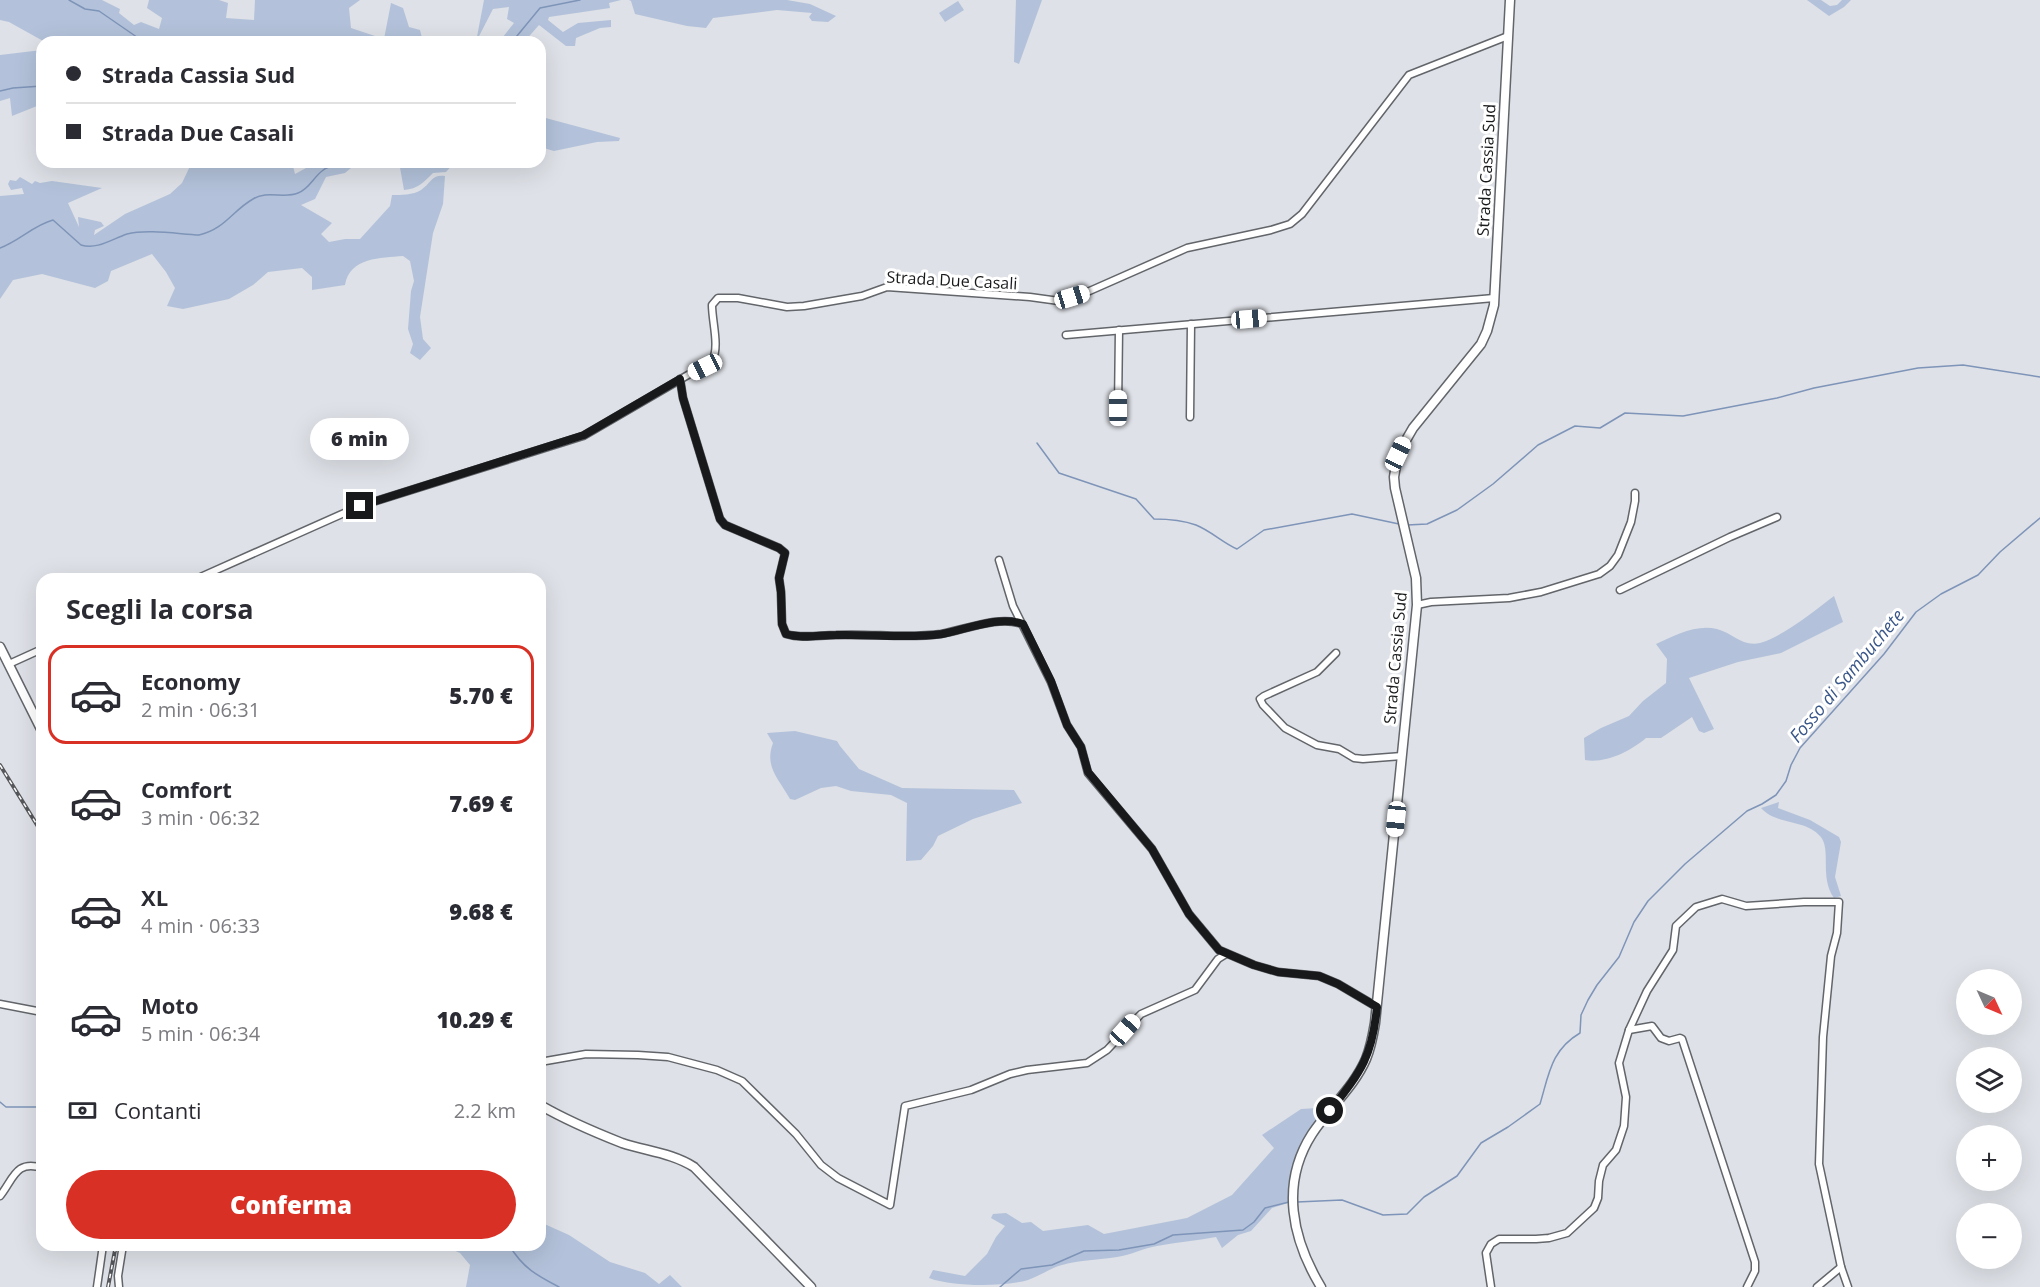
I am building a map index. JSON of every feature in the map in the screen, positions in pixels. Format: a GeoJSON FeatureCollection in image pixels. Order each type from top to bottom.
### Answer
{"type":"FeatureCollection","features":[{"type":"Feature","properties":{"kind":"main road","name":"Strada Cassia Sud"},"geometry":{"type":"LineString","coordinates":[[1321,1287],[1305,1260],[1296,1234],[1293,1203],[1299,1162],[1312,1135],[1366,1060],[1371,1048],[1377,1007],[1417,605],[1416,578],[1395,488],[1395,465],[1404,442],[1413,428],[1481,344],[1489,325],[1494,298],[1510,0]]}},
{"type":"Feature","properties":{"kind":"main road"},"geometry":{"type":"LineString","coordinates":[[0,647],[36,719]]}},
{"type":"Feature","properties":{"kind":"main road"},"geometry":{"type":"LineString","coordinates":[[546,1109],[568,1121],[623,1143],[674,1158],[694,1167],[811,1287]]}},
{"type":"Feature","properties":{"kind":"street","name":"Strada Due Casali"},"geometry":{"type":"LineString","coordinates":[[209,573],[360,506],[584,435],[712,361],[716,354],[712,305],[718,298],[738,298],[787,307],[804,306],[862,296],[886,287],[1059,301],[1085,293],[1187,248],[1234,239],[1290,224],[1302,214],[1409,75],[1508,36]]}},
{"type":"Feature","properties":{"kind":"street"},"geometry":{"type":"LineString","coordinates":[[1066,335],[1494,298]]}},
{"type":"Feature","properties":{"kind":"street"},"geometry":{"type":"LineString","coordinates":[[1190,417],[1191,324]]}},
{"type":"Feature","properties":{"kind":"street"},"geometry":{"type":"LineString","coordinates":[[1118,408],[1119,330]]}},
{"type":"Feature","properties":{"kind":"street"},"geometry":{"type":"LineString","coordinates":[[680,379],[683,398],[720,519],[725,525],[779,548],[785,553],[779,578],[782,624],[786,634],[812,637],[837,634],[894,637],[939,634],[1011,621],[1023,624]]}},
{"type":"Feature","properties":{"kind":"street"},"geometry":{"type":"LineString","coordinates":[[1417,605],[1431,602],[1509,598],[1555,588],[1599,574],[1610,566],[1618,555],[1631,522],[1635,493]]}},
{"type":"Feature","properties":{"kind":"street"},"geometry":{"type":"LineString","coordinates":[[1620,590],[1777,516]]}},
{"type":"Feature","properties":{"kind":"street"},"geometry":{"type":"LineString","coordinates":[[999,560],[1010,598],[1051,681],[1067,725],[1081,747],[1088,772],[1152,849],[1189,914],[1219,950],[1278,972],[1319,976],[1338,984],[1377,1007]]}},
{"type":"Feature","properties":{"kind":"street"},"geometry":{"type":"LineString","coordinates":[[9,664],[36,652]]}},
{"type":"Feature","properties":{"kind":"street"},"geometry":{"type":"LineString","coordinates":[[1336,653],[1317,672],[1260,699],[1263,705],[1285,728],[1317,745],[1339,749],[1348,755],[1363,759],[1402,756]]}},
{"type":"Feature","properties":{"kind":"street"},"geometry":{"type":"LineString","coordinates":[[1491,1287],[1486,1253],[1491,1244],[1499,1239],[1549,1238],[1567,1233],[1594,1208],[1598,1198],[1603,1165],[1616,1149],[1624,1126],[1626,1097],[1619,1063],[1629,1030],[1647,991],[1673,950],[1676,926],[1696,907],[1722,899],[1746,906],[1839,902],[1823,1037],[1819,1164],[1841,1267],[1848,1287]]}},
{"type":"Feature","properties":{"kind":"street"},"geometry":{"type":"LineString","coordinates":[[546,1061],[586,1054],[638,1055],[668,1057],[717,1070],[742,1081],[796,1134],[821,1165],[838,1178],[890,1205],[905,1106],[971,1090],[1010,1074],[1087,1063],[1107,1050],[1141,1014],[1196,990],[1218,959],[1226,954]]}},
{"type":"Feature","properties":{"kind":"street"},"geometry":{"type":"LineString","coordinates":[[0,1004],[36,1011]]}},
{"type":"Feature","properties":{"kind":"street"},"geometry":{"type":"LineString","coordinates":[[1629,1030],[1652,1026],[1662,1038],[1669,1041],[1682,1039],[1755,1262],[1755,1271],[1747,1287]]}},
{"type":"Feature","properties":{"kind":"street"},"geometry":{"type":"LineString","coordinates":[[0,1196],[13,1175],[21,1168],[36,1166]]}},
{"type":"Feature","properties":{"kind":"street"},"geometry":{"type":"LineString","coordinates":[[97,1287],[102,1251]]}},
{"type":"Feature","properties":{"kind":"street"},"geometry":{"type":"LineString","coordinates":[[119,1287],[118,1276],[122,1251]]}},
{"type":"Feature","properties":{"kind":"street"},"geometry":{"type":"LineString","coordinates":[[1816,1287],[1841,1267]]}},
{"type":"Feature","properties":{"kind":"shaded area"},"geometry":{"type":"Polygon","coordinates":[[[0,0],[102,0],[120,9],[119,13],[134,25],[141,22],[159,29],[162,18],[147,8],[149,0],[219,0],[228,3],[226,18],[254,20],[255,0],[360,0],[349,8],[351,28],[375,36],[36,37],[9,22],[0,20],[0,0]]]}},
{"type":"Feature","properties":{"kind":"shaded area"},"geometry":{"type":"Polygon","coordinates":[[[484,0],[621,0],[609,3],[610,8],[549,17],[548,20],[563,32],[578,23],[611,20],[611,27],[600,28],[576,38],[575,46],[566,46],[539,25],[529,36],[504,36],[514,23],[507,19],[509,7],[493,9],[477,36],[484,0]]]}},
{"type":"Feature","properties":{"kind":"shaded area"},"geometry":{"type":"Polygon","coordinates":[[[629,0],[787,0],[810,4],[836,16],[828,22],[812,21],[809,17],[812,13],[777,10],[713,18],[706,28],[635,14],[629,0]]]}},
{"type":"Feature","properties":{"kind":"shaded area"},"geometry":{"type":"Polygon","coordinates":[[[1016,0],[1042,0],[1019,64],[1014,62],[1016,0]]]}},
{"type":"Feature","properties":{"kind":"shaded area"},"geometry":{"type":"Polygon","coordinates":[[[1807,0],[1821,0],[1830,6],[1837,5],[1842,0],[1851,0],[1829,16],[1807,0]]]}},
{"type":"Feature","properties":{"kind":"shaded area"},"geometry":{"type":"Polygon","coordinates":[[[958,1],[964,10],[945,22],[939,13],[958,1]]]}},
{"type":"Feature","properties":{"kind":"shaded area"},"geometry":{"type":"Polygon","coordinates":[[[391,3],[403,8],[409,27],[420,30],[422,36],[385,36],[391,3]]]}},
{"type":"Feature","properties":{"kind":"shaded area"},"geometry":{"type":"Polygon","coordinates":[[[36,51],[36,106],[12,116],[10,98],[0,101],[0,55],[36,51]]]}},
{"type":"Feature","properties":{"kind":"shaded area"},"geometry":{"type":"Polygon","coordinates":[[[546,118],[620,138],[619,141],[597,142],[554,151],[546,149],[546,118]]]}},
{"type":"Feature","properties":{"kind":"shaded area"},"geometry":{"type":"Polygon","coordinates":[[[189,168],[294,168],[295,174],[306,168],[351,168],[345,173],[326,177],[315,199],[301,205],[332,223],[321,234],[329,242],[360,239],[390,206],[392,195],[418,192],[434,178],[445,176],[443,204],[433,233],[420,317],[423,339],[431,348],[420,360],[410,353],[413,344],[408,329],[414,281],[410,261],[403,256],[368,261],[353,269],[345,285],[312,290],[312,277],[302,268],[268,272],[253,285],[229,299],[183,309],[167,306],[175,288],[152,254],[111,271],[108,281],[95,288],[42,274],[13,280],[0,299],[0,196],[24,194],[22,188],[11,190],[8,184],[10,180],[16,181],[20,177],[32,184],[35,181],[40,183],[52,181],[102,188],[68,203],[79,227],[78,217],[101,222],[104,226],[95,230],[94,235],[125,214],[170,194],[182,183],[189,168]]]}},
{"type":"Feature","properties":{"kind":"shaded area"},"geometry":{"type":"Polygon","coordinates":[[[400,168],[450,168],[446,172],[433,173],[417,187],[404,190],[400,168]]]}},
{"type":"Feature","properties":{"kind":"shaded area"},"geometry":{"type":"Polygon","coordinates":[[[1834,596],[1843,622],[1781,653],[1738,662],[1689,678],[1714,729],[1704,733],[1699,731],[1692,717],[1661,738],[1646,738],[1625,752],[1609,758],[1585,760],[1584,738],[1629,716],[1643,701],[1666,683],[1667,659],[1656,644],[1701,628],[1717,629],[1748,643],[1760,643],[1789,629],[1834,596]]]}},
{"type":"Feature","properties":{"kind":"shaded area"},"geometry":{"type":"Polygon","coordinates":[[[795,731],[837,741],[859,769],[902,788],[1014,790],[1022,803],[973,819],[938,836],[921,860],[906,861],[907,803],[891,795],[851,791],[836,786],[821,788],[795,800],[790,799],[774,772],[770,759],[773,743],[767,733],[795,731]]]}},
{"type":"Feature","properties":{"kind":"shaded area"},"geometry":{"type":"Polygon","coordinates":[[[1779,802],[1778,808],[1810,820],[1839,837],[1841,842],[1835,877],[1841,896],[1834,898],[1830,890],[1826,873],[1825,848],[1820,836],[1807,827],[1774,817],[1761,808],[1779,802]]]}},
{"type":"Feature","properties":{"kind":"shaded area"},"geometry":{"type":"Polygon","coordinates":[[[1318,1108],[1320,1116],[1297,1157],[1288,1203],[1272,1208],[1251,1231],[1238,1235],[1222,1248],[1216,1237],[1164,1245],[1122,1256],[1062,1265],[1028,1280],[1006,1284],[951,1283],[929,1278],[933,1270],[965,1276],[987,1254],[1005,1226],[991,1218],[993,1214],[1006,1213],[1022,1223],[1031,1222],[1043,1231],[1088,1225],[1104,1234],[1187,1218],[1232,1195],[1274,1148],[1262,1135],[1301,1109],[1318,1108]]]}},
{"type":"Feature","properties":{"kind":"shaded area"},"geometry":{"type":"Polygon","coordinates":[[[546,1225],[569,1235],[610,1262],[645,1273],[659,1284],[670,1275],[682,1287],[466,1287],[470,1265],[456,1251],[546,1251],[546,1225]]]}},
{"type":"Feature","properties":{"kind":"waterway"},"geometry":{"type":"LineString","coordinates":[[69,0],[85,9],[99,11],[135,36]]}},
{"type":"Feature","properties":{"kind":"waterway"},"geometry":{"type":"LineString","coordinates":[[517,36],[540,8],[580,0]]}},
{"type":"Feature","properties":{"kind":"waterway"},"geometry":{"type":"LineString","coordinates":[[0,91],[36,86]]}},
{"type":"Feature","properties":{"kind":"waterway"},"geometry":{"type":"LineString","coordinates":[[0,248],[39,225],[53,220],[81,245],[87,246],[99,245],[135,233],[199,235],[215,229],[258,196],[298,193],[327,168]]}},
{"type":"Feature","properties":{"kind":"waterway"},"geometry":{"type":"LineString","coordinates":[[1407,525],[1427,524],[1457,510],[1493,484],[1538,445],[1575,426],[1600,428],[1625,413],[1683,416],[1918,368],[1963,365],[2040,377]]}},
{"type":"Feature","properties":{"kind":"waterway"},"geometry":{"type":"LineString","coordinates":[[1037,443],[1059,473],[1136,499],[1154,519],[1175,520],[1196,525],[1237,549],[1264,530],[1352,514],[1399,524]]}},
{"type":"Feature","properties":{"kind":"waterway","name":"Fosso di Sambuchete"},"geometry":{"type":"LineString","coordinates":[[1297,1202],[1342,1200],[1383,1215],[1407,1214],[1424,1197],[1457,1176],[1481,1143],[1540,1104],[1552,1064],[1563,1047],[1580,1033],[1581,1015],[1588,1000],[1619,957],[1634,922],[1648,901],[1685,864],[1747,811],[1776,795],[1786,781],[1800,748],[1884,654],[1916,612],[1941,594],[1978,575],[2000,552],[2040,518]]}},
{"type":"Feature","properties":{"kind":"waterway"},"geometry":{"type":"LineString","coordinates":[[0,1102],[6,1107],[36,1107]]}},
{"type":"Feature","properties":{"kind":"waterway","name":"Fosso di Sambuchete"},"geometry":{"type":"LineString","coordinates":[[1000,1287],[1021,1269],[1052,1265],[1084,1251],[1119,1250],[1154,1244],[1173,1235],[1243,1230],[1254,1222],[1265,1208],[1289,1202]]}},
{"type":"Feature","properties":{"kind":"waterway"},"geometry":{"type":"LineString","coordinates":[[513,1251],[519,1260],[531,1270],[559,1287]]}},
{"type":"Feature","properties":{"kind":"railway"},"geometry":{"type":"LineString","coordinates":[[0,765],[36,823]]}},
{"type":"Feature","properties":{"kind":"railway"},"geometry":{"type":"LineString","coordinates":[[108,1287],[115,1251]]}},
{"type":"Feature","properties":{"kind":"route"},"geometry":{"type":"LineString","coordinates":[[360,506],[584,435],[680,379],[683,398],[720,519],[725,525],[779,548],[785,553],[779,578],[782,624],[786,634],[812,637],[837,634],[894,637],[954,632],[975,626],[1011,621],[1023,624],[1051,681],[1067,725],[1081,747],[1088,772],[1152,849],[1189,914],[1219,950],[1224,954],[1278,972],[1319,976],[1338,984],[1377,1007],[1371,1048],[1366,1060],[1330,1111]]}}]}
